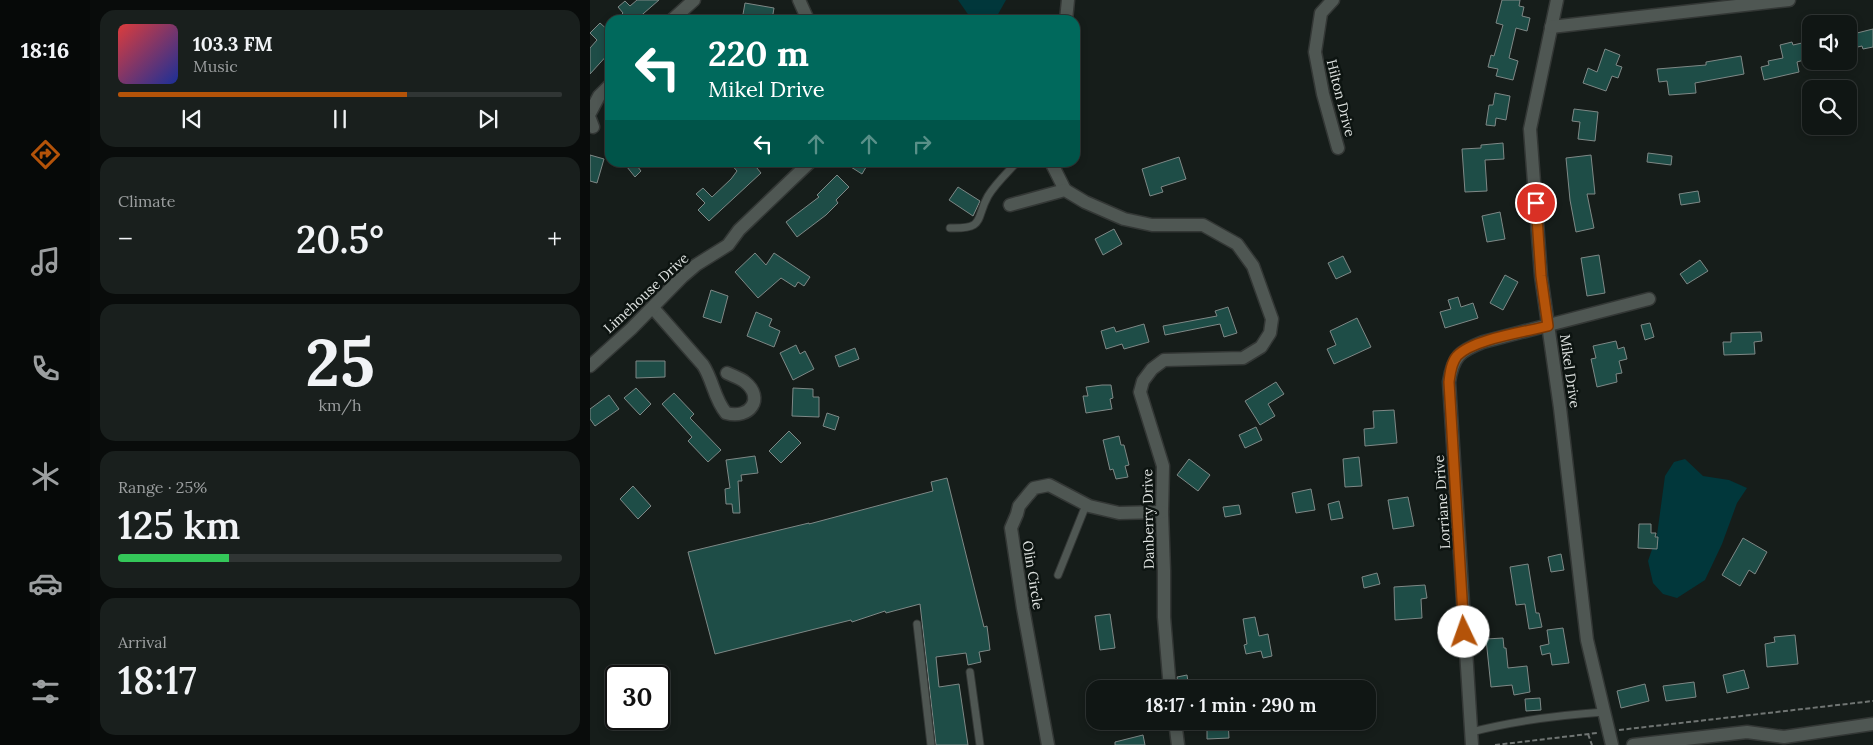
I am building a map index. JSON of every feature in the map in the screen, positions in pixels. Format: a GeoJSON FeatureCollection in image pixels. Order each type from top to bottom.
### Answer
{"type":"FeatureCollection","features":[{"type":"Feature","properties":{"kind":"street"},"geometry":{"type":"LineString","coordinates":[[678,15],[694,0]]}},
{"type":"Feature","properties":{"kind":"street"},"geometry":{"type":"LineString","coordinates":[[799,0],[806,15]]}},
{"type":"Feature","properties":{"kind":"street"},"geometry":{"type":"LineString","coordinates":[[1066,15],[1068,0]]}},
{"type":"Feature","properties":{"kind":"street","name":"Hilton Drive"},"geometry":{"type":"LineString","coordinates":[[1333,0],[1321,13],[1315,52],[1323,94],[1338,148]]}},
{"type":"Feature","properties":{"kind":"street","name":"Mikel Drive"},"geometry":{"type":"LineString","coordinates":[[1557,0],[1530,129],[1541,276],[1560,408],[1587,640],[1612,745]]}},
{"type":"Feature","properties":{"kind":"street"},"geometry":{"type":"LineString","coordinates":[[1551,27],[1789,0]]}},
{"type":"Feature","properties":{"kind":"street"},"geometry":{"type":"LineString","coordinates":[[590,113],[599,96],[605,90]]}},
{"type":"Feature","properties":{"kind":"street","name":"Limehouse Drive"},"geometry":{"type":"LineString","coordinates":[[590,366],[653,308],[689,271],[728,245],[739,230],[805,167]]}},
{"type":"Feature","properties":{"kind":"street"},"geometry":{"type":"LineString","coordinates":[[1010,205],[1066,190],[1054,167]]}},
{"type":"Feature","properties":{"kind":"street","name":"Danberry Drive"},"geometry":{"type":"LineString","coordinates":[[1066,190],[1084,202],[1124,220],[1152,225],[1203,225],[1237,244],[1253,266],[1272,319],[1270,333],[1262,347],[1244,358],[1164,360],[1152,369],[1143,381],[1140,392],[1163,466],[1164,617],[1169,680]]}},
{"type":"Feature","properties":{"kind":"street","name":"Lorriane Drive"},"geometry":{"type":"LineString","coordinates":[[1472,745],[1449,382],[1450,372],[1456,357],[1468,348],[1483,342],[1649,298]]}},
{"type":"Feature","properties":{"kind":"street"},"geometry":{"type":"LineString","coordinates":[[653,308],[708,372],[715,394],[726,413],[734,415],[747,413],[754,401],[750,388],[746,383],[727,373]]}},
{"type":"Feature","properties":{"kind":"street","name":"Olin Circle"},"geometry":{"type":"LineString","coordinates":[[1048,745],[1023,608],[1011,528],[1019,506],[1034,488],[1049,485],[1086,505],[1119,513],[1162,512]]}},
{"type":"Feature","properties":{"kind":"street"},"geometry":{"type":"LineString","coordinates":[[1633,745],[1748,732],[1784,737],[1873,724]]}},
{"type":"Feature","properties":{"kind":"street"},"geometry":{"type":"LineString","coordinates":[[1176,730],[1178,745]]}},
{"type":"Feature","properties":{"kind":"street"},"geometry":{"type":"LineString","coordinates":[[1770,745],[1784,737]]}},
{"type":"Feature","properties":{"kind":"lane"},"geometry":{"type":"LineString","coordinates":[[950,228],[963,228],[973,225],[980,219],[987,197],[1013,167]]}},
{"type":"Feature","properties":{"kind":"lane"},"geometry":{"type":"LineString","coordinates":[[1058,575],[1086,505]]}},
{"type":"Feature","properties":{"kind":"lane"},"geometry":{"type":"LineString","coordinates":[[917,624],[931,745]]}},
{"type":"Feature","properties":{"kind":"lane"},"geometry":{"type":"LineString","coordinates":[[970,672],[980,745]]}},
{"type":"Feature","properties":{"kind":"lane"},"geometry":{"type":"LineString","coordinates":[[1471,732],[1494,726],[1573,714],[1604,712]]}},
{"type":"Feature","properties":{"kind":"path"},"geometry":{"type":"LineString","coordinates":[[1627,728],[1873,701]]}},
{"type":"Feature","properties":{"kind":"path"},"geometry":{"type":"LineString","coordinates":[[1495,745],[1588,734],[1592,745]]}},
{"type":"Feature","properties":{"kind":"water"},"geometry":{"type":"Polygon","coordinates":[[[958,0],[1006,0],[998,15],[968,15],[958,0]]]}},
{"type":"Feature","properties":{"kind":"water"},"geometry":{"type":"Polygon","coordinates":[[[1685,459],[1703,476],[1729,480],[1747,488],[1737,503],[1722,544],[1705,580],[1677,598],[1663,594],[1653,583],[1648,561],[1657,535],[1665,476],[1674,462],[1685,459]]]}},
{"type":"Feature","properties":{"kind":"building"},"geometry":{"type":"Polygon","coordinates":[[[637,0],[659,0],[642,15],[621,15],[623,13],[618,7],[625,1],[630,6],[637,0]]]}},
{"type":"Feature","properties":{"kind":"building"},"geometry":{"type":"Polygon","coordinates":[[[1502,0],[1520,0],[1519,6],[1524,7],[1522,16],[1530,18],[1527,31],[1516,28],[1509,58],[1518,61],[1513,80],[1496,76],[1498,69],[1488,67],[1491,55],[1494,56],[1503,25],[1496,23],[1502,0]]]}},
{"type":"Feature","properties":{"kind":"building"},"geometry":{"type":"Polygon","coordinates":[[[745,3],[774,8],[773,15],[743,15],[745,3]]]}},
{"type":"Feature","properties":{"kind":"building"},"geometry":{"type":"Polygon","coordinates":[[[600,23],[605,28],[605,58],[590,74],[590,48],[597,40],[590,33],[600,23]]]}},
{"type":"Feature","properties":{"kind":"building"},"geometry":{"type":"Polygon","coordinates":[[[1873,29],[1873,47],[1863,49],[1862,46],[1857,47],[1857,33],[1873,29]]]}},
{"type":"Feature","properties":{"kind":"building"},"geometry":{"type":"Polygon","coordinates":[[[1792,42],[1793,45],[1802,43],[1802,61],[1797,62],[1799,72],[1764,80],[1761,67],[1769,65],[1768,61],[1783,58],[1780,45],[1792,42]]]}},
{"type":"Feature","properties":{"kind":"building"},"geometry":{"type":"Polygon","coordinates":[[[1605,49],[1620,55],[1616,65],[1622,67],[1618,78],[1612,76],[1606,91],[1583,83],[1588,68],[1597,72],[1605,49]]]}},
{"type":"Feature","properties":{"kind":"building"},"geometry":{"type":"Polygon","coordinates":[[[1741,56],[1744,74],[1695,83],[1696,93],[1669,95],[1667,81],[1659,82],[1657,69],[1706,65],[1706,62],[1741,56]]]}},
{"type":"Feature","properties":{"kind":"building"},"geometry":{"type":"Polygon","coordinates":[[[1495,93],[1510,96],[1506,120],[1496,118],[1495,126],[1486,125],[1489,105],[1493,105],[1495,93]]]}},
{"type":"Feature","properties":{"kind":"building"},"geometry":{"type":"Polygon","coordinates":[[[1574,109],[1598,112],[1595,141],[1578,139],[1580,122],[1572,121],[1574,109]]]}},
{"type":"Feature","properties":{"kind":"building"},"geometry":{"type":"Polygon","coordinates":[[[1503,143],[1504,159],[1485,160],[1487,191],[1465,192],[1462,149],[1481,148],[1481,145],[1503,143]]]}},
{"type":"Feature","properties":{"kind":"building"},"geometry":{"type":"Polygon","coordinates":[[[1648,153],[1672,156],[1671,165],[1647,162],[1648,153]]]}},
{"type":"Feature","properties":{"kind":"building"},"geometry":{"type":"Polygon","coordinates":[[[590,155],[604,159],[597,183],[590,181],[590,155]]]}},
{"type":"Feature","properties":{"kind":"building"},"geometry":{"type":"Polygon","coordinates":[[[1591,155],[1595,194],[1587,194],[1594,228],[1576,232],[1570,200],[1566,158],[1591,155]]]}},
{"type":"Feature","properties":{"kind":"building"},"geometry":{"type":"Polygon","coordinates":[[[1179,157],[1186,179],[1161,187],[1163,192],[1150,196],[1142,169],[1179,157]]]}},
{"type":"Feature","properties":{"kind":"building"},"geometry":{"type":"Polygon","coordinates":[[[627,167],[638,167],[641,171],[635,177],[627,167]]]}},
{"type":"Feature","properties":{"kind":"building"},"geometry":{"type":"Polygon","coordinates":[[[733,167],[756,167],[761,173],[709,221],[698,210],[705,203],[696,194],[703,188],[712,197],[737,171],[733,167]]]}},
{"type":"Feature","properties":{"kind":"building"},"geometry":{"type":"Polygon","coordinates":[[[851,167],[866,167],[862,174],[851,167]]]}},
{"type":"Feature","properties":{"kind":"building"},"geometry":{"type":"Polygon","coordinates":[[[837,175],[849,187],[836,200],[838,203],[826,215],[797,237],[786,222],[819,197],[817,195],[837,175]]]}},
{"type":"Feature","properties":{"kind":"building"},"geometry":{"type":"Polygon","coordinates":[[[958,187],[980,201],[973,216],[949,200],[958,187]]]}},
{"type":"Feature","properties":{"kind":"building"},"geometry":{"type":"Polygon","coordinates":[[[1698,191],[1700,202],[1681,205],[1679,194],[1698,191]]]}},
{"type":"Feature","properties":{"kind":"building"},"geometry":{"type":"Polygon","coordinates":[[[1500,212],[1505,239],[1487,242],[1482,216],[1500,212]]]}},
{"type":"Feature","properties":{"kind":"building"},"geometry":{"type":"Polygon","coordinates":[[[1114,229],[1122,244],[1103,255],[1095,239],[1114,229]]]}},
{"type":"Feature","properties":{"kind":"building"},"geometry":{"type":"Polygon","coordinates":[[[755,253],[766,265],[774,253],[810,277],[804,286],[798,282],[795,287],[781,278],[758,298],[735,272],[755,253]]]}},
{"type":"Feature","properties":{"kind":"building"},"geometry":{"type":"Polygon","coordinates":[[[1599,255],[1605,293],[1587,296],[1581,258],[1599,255]]]}},
{"type":"Feature","properties":{"kind":"building"},"geometry":{"type":"Polygon","coordinates":[[[1343,256],[1351,272],[1336,279],[1328,263],[1343,256]]]}},
{"type":"Feature","properties":{"kind":"building"},"geometry":{"type":"Polygon","coordinates":[[[1700,260],[1708,271],[1687,284],[1680,274],[1700,260]]]}},
{"type":"Feature","properties":{"kind":"building"},"geometry":{"type":"Polygon","coordinates":[[[1505,275],[1518,282],[1503,310],[1490,303],[1505,275]]]}},
{"type":"Feature","properties":{"kind":"building"},"geometry":{"type":"Polygon","coordinates":[[[711,290],[728,296],[721,323],[703,317],[711,290]]]}},
{"type":"Feature","properties":{"kind":"building"},"geometry":{"type":"Polygon","coordinates":[[[1458,297],[1461,307],[1473,303],[1478,318],[1445,328],[1440,312],[1451,309],[1448,300],[1458,297]]]}},
{"type":"Feature","properties":{"kind":"building"},"geometry":{"type":"Polygon","coordinates":[[[1228,307],[1237,333],[1224,337],[1220,324],[1165,335],[1163,326],[1217,316],[1215,311],[1228,307]]]}},
{"type":"Feature","properties":{"kind":"building"},"geometry":{"type":"Polygon","coordinates":[[[756,312],[772,319],[769,326],[780,331],[774,347],[747,336],[756,312]]]}},
{"type":"Feature","properties":{"kind":"building"},"geometry":{"type":"Polygon","coordinates":[[[1357,318],[1371,347],[1334,364],[1327,349],[1336,345],[1330,331],[1357,318]]]}},
{"type":"Feature","properties":{"kind":"building"},"geometry":{"type":"Polygon","coordinates":[[[1650,323],[1654,337],[1645,340],[1641,325],[1650,323]]]}},
{"type":"Feature","properties":{"kind":"building"},"geometry":{"type":"Polygon","coordinates":[[[1144,324],[1149,342],[1124,349],[1122,344],[1106,349],[1101,331],[1114,327],[1116,332],[1144,324]]]}},
{"type":"Feature","properties":{"kind":"building"},"geometry":{"type":"Polygon","coordinates":[[[1761,332],[1762,341],[1754,342],[1755,354],[1724,355],[1723,342],[1731,342],[1731,333],[1761,332]]]}},
{"type":"Feature","properties":{"kind":"building"},"geometry":{"type":"Polygon","coordinates":[[[1616,341],[1618,349],[1624,347],[1627,359],[1619,361],[1622,373],[1616,374],[1617,382],[1597,387],[1591,359],[1596,358],[1593,346],[1616,341]]]}},
{"type":"Feature","properties":{"kind":"building"},"geometry":{"type":"Polygon","coordinates":[[[796,345],[800,354],[805,351],[814,369],[793,380],[780,353],[796,345]]]}},
{"type":"Feature","properties":{"kind":"building"},"geometry":{"type":"Polygon","coordinates":[[[855,348],[859,359],[839,367],[835,356],[855,348]]]}},
{"type":"Feature","properties":{"kind":"building"},"geometry":{"type":"Polygon","coordinates":[[[636,361],[665,361],[665,377],[636,378],[636,361]]]}},
{"type":"Feature","properties":{"kind":"building"},"geometry":{"type":"Polygon","coordinates":[[[1276,382],[1284,394],[1268,404],[1275,416],[1260,425],[1245,401],[1276,382]]]}},
{"type":"Feature","properties":{"kind":"building"},"geometry":{"type":"Polygon","coordinates":[[[1111,385],[1113,398],[1110,399],[1112,409],[1086,413],[1083,396],[1088,396],[1086,387],[1111,385]]]}},
{"type":"Feature","properties":{"kind":"building"},"geometry":{"type":"Polygon","coordinates":[[[636,388],[651,404],[640,415],[624,398],[636,388]]]}},
{"type":"Feature","properties":{"kind":"building"},"geometry":{"type":"Polygon","coordinates":[[[793,388],[813,389],[813,397],[819,397],[819,417],[792,416],[793,388]]]}},
{"type":"Feature","properties":{"kind":"building"},"geometry":{"type":"Polygon","coordinates":[[[674,393],[694,414],[690,418],[721,450],[708,462],[688,441],[692,437],[662,404],[674,393]]]}},
{"type":"Feature","properties":{"kind":"building"},"geometry":{"type":"Polygon","coordinates":[[[609,395],[619,409],[595,426],[590,419],[590,409],[609,395]]]}},
{"type":"Feature","properties":{"kind":"building"},"geometry":{"type":"Polygon","coordinates":[[[1394,410],[1397,443],[1365,446],[1364,429],[1374,428],[1373,411],[1394,410]]]}},
{"type":"Feature","properties":{"kind":"building"},"geometry":{"type":"Polygon","coordinates":[[[827,413],[839,417],[835,430],[823,426],[827,413]]]}},
{"type":"Feature","properties":{"kind":"building"},"geometry":{"type":"Polygon","coordinates":[[[1256,427],[1262,440],[1245,448],[1239,435],[1256,427]]]}},
{"type":"Feature","properties":{"kind":"building"},"geometry":{"type":"Polygon","coordinates":[[[789,431],[801,443],[781,463],[769,451],[789,431]]]}},
{"type":"Feature","properties":{"kind":"building"},"geometry":{"type":"Polygon","coordinates":[[[1119,436],[1121,445],[1124,445],[1129,465],[1125,466],[1128,477],[1116,479],[1113,469],[1110,470],[1103,440],[1119,436]]]}},
{"type":"Feature","properties":{"kind":"building"},"geometry":{"type":"Polygon","coordinates":[[[755,456],[758,473],[741,475],[742,481],[738,481],[740,513],[733,513],[732,504],[726,504],[725,489],[730,488],[726,460],[755,456]]]}},
{"type":"Feature","properties":{"kind":"building"},"geometry":{"type":"Polygon","coordinates":[[[1359,457],[1362,486],[1345,487],[1343,459],[1359,457]]]}},
{"type":"Feature","properties":{"kind":"building"},"geometry":{"type":"Polygon","coordinates":[[[1189,459],[1210,475],[1198,491],[1177,475],[1189,459]]]}},
{"type":"Feature","properties":{"kind":"building"},"geometry":{"type":"Polygon","coordinates":[[[947,478],[984,627],[987,626],[990,650],[979,652],[981,662],[968,665],[966,653],[936,657],[939,687],[959,684],[968,745],[936,745],[920,604],[715,654],[688,552],[809,524],[933,491],[931,482],[947,478]]]}},
{"type":"Feature","properties":{"kind":"building"},"geometry":{"type":"Polygon","coordinates":[[[633,486],[651,506],[638,519],[620,499],[633,486]]]}},
{"type":"Feature","properties":{"kind":"building"},"geometry":{"type":"Polygon","coordinates":[[[1311,489],[1315,510],[1296,513],[1292,493],[1311,489]]]}},
{"type":"Feature","properties":{"kind":"building"},"geometry":{"type":"Polygon","coordinates":[[[1408,497],[1414,526],[1393,529],[1388,500],[1408,497]]]}},
{"type":"Feature","properties":{"kind":"building"},"geometry":{"type":"Polygon","coordinates":[[[1339,501],[1343,518],[1331,520],[1328,504],[1339,501]]]}},
{"type":"Feature","properties":{"kind":"building"},"geometry":{"type":"Polygon","coordinates":[[[1239,505],[1241,514],[1225,517],[1223,507],[1239,505]]]}},
{"type":"Feature","properties":{"kind":"building"},"geometry":{"type":"Polygon","coordinates":[[[1639,524],[1651,524],[1651,533],[1656,533],[1655,537],[1658,537],[1657,549],[1638,548],[1639,524]]]}},
{"type":"Feature","properties":{"kind":"building"},"geometry":{"type":"Polygon","coordinates":[[[1743,538],[1767,552],[1755,574],[1749,570],[1740,586],[1722,575],[1743,538]]]}},
{"type":"Feature","properties":{"kind":"building"},"geometry":{"type":"Polygon","coordinates":[[[1561,554],[1564,570],[1551,572],[1548,557],[1561,554]]]}},
{"type":"Feature","properties":{"kind":"building"},"geometry":{"type":"Polygon","coordinates":[[[1528,564],[1536,613],[1539,613],[1542,627],[1529,629],[1525,604],[1516,605],[1510,567],[1528,564]]]}},
{"type":"Feature","properties":{"kind":"building"},"geometry":{"type":"Polygon","coordinates":[[[1377,573],[1380,584],[1364,588],[1362,577],[1377,573]]]}},
{"type":"Feature","properties":{"kind":"building"},"geometry":{"type":"Polygon","coordinates":[[[1425,585],[1427,598],[1421,599],[1422,618],[1395,620],[1394,587],[1425,585]]]}},
{"type":"Feature","properties":{"kind":"building"},"geometry":{"type":"Polygon","coordinates":[[[1110,614],[1115,648],[1100,650],[1095,616],[1110,614]]]}},
{"type":"Feature","properties":{"kind":"building"},"geometry":{"type":"Polygon","coordinates":[[[1255,617],[1259,636],[1268,634],[1272,656],[1263,658],[1261,651],[1246,654],[1244,645],[1247,644],[1243,619],[1255,617]]]}},
{"type":"Feature","properties":{"kind":"building"},"geometry":{"type":"Polygon","coordinates":[[[1563,628],[1569,663],[1552,665],[1550,653],[1542,655],[1540,646],[1549,644],[1547,630],[1563,628]]]}},
{"type":"Feature","properties":{"kind":"building"},"geometry":{"type":"Polygon","coordinates":[[[1795,635],[1798,664],[1767,667],[1765,644],[1775,642],[1774,637],[1795,635]]]}},
{"type":"Feature","properties":{"kind":"building"},"geometry":{"type":"Polygon","coordinates":[[[1503,638],[1508,668],[1527,666],[1530,692],[1514,695],[1512,685],[1491,687],[1486,639],[1503,638]]]}},
{"type":"Feature","properties":{"kind":"building"},"geometry":{"type":"Polygon","coordinates":[[[1744,670],[1749,688],[1727,693],[1723,675],[1744,670]]]}},
{"type":"Feature","properties":{"kind":"building"},"geometry":{"type":"Polygon","coordinates":[[[1187,675],[1188,680],[1178,680],[1177,677],[1187,675]]]}},
{"type":"Feature","properties":{"kind":"building"},"geometry":{"type":"Polygon","coordinates":[[[1694,682],[1696,697],[1666,701],[1663,686],[1694,682]]]}},
{"type":"Feature","properties":{"kind":"building"},"geometry":{"type":"Polygon","coordinates":[[[1645,684],[1649,701],[1621,708],[1617,691],[1645,684]]]}},
{"type":"Feature","properties":{"kind":"building"},"geometry":{"type":"Polygon","coordinates":[[[1540,698],[1541,710],[1526,711],[1525,699],[1540,698]]]}},
{"type":"Feature","properties":{"kind":"building"},"geometry":{"type":"Polygon","coordinates":[[[1207,730],[1229,730],[1229,738],[1207,739],[1207,730]]]}},
{"type":"Feature","properties":{"kind":"building"},"geometry":{"type":"Polygon","coordinates":[[[1143,735],[1145,745],[1115,745],[1115,742],[1143,735]]]}},
{"type":"Feature","properties":{"kind":"route"},"geometry":{"type":"LineString","coordinates":[[1464,632],[1449,382],[1450,372],[1456,357],[1468,348],[1483,342],[1548,326],[1541,276],[1536,203]]}}]}
